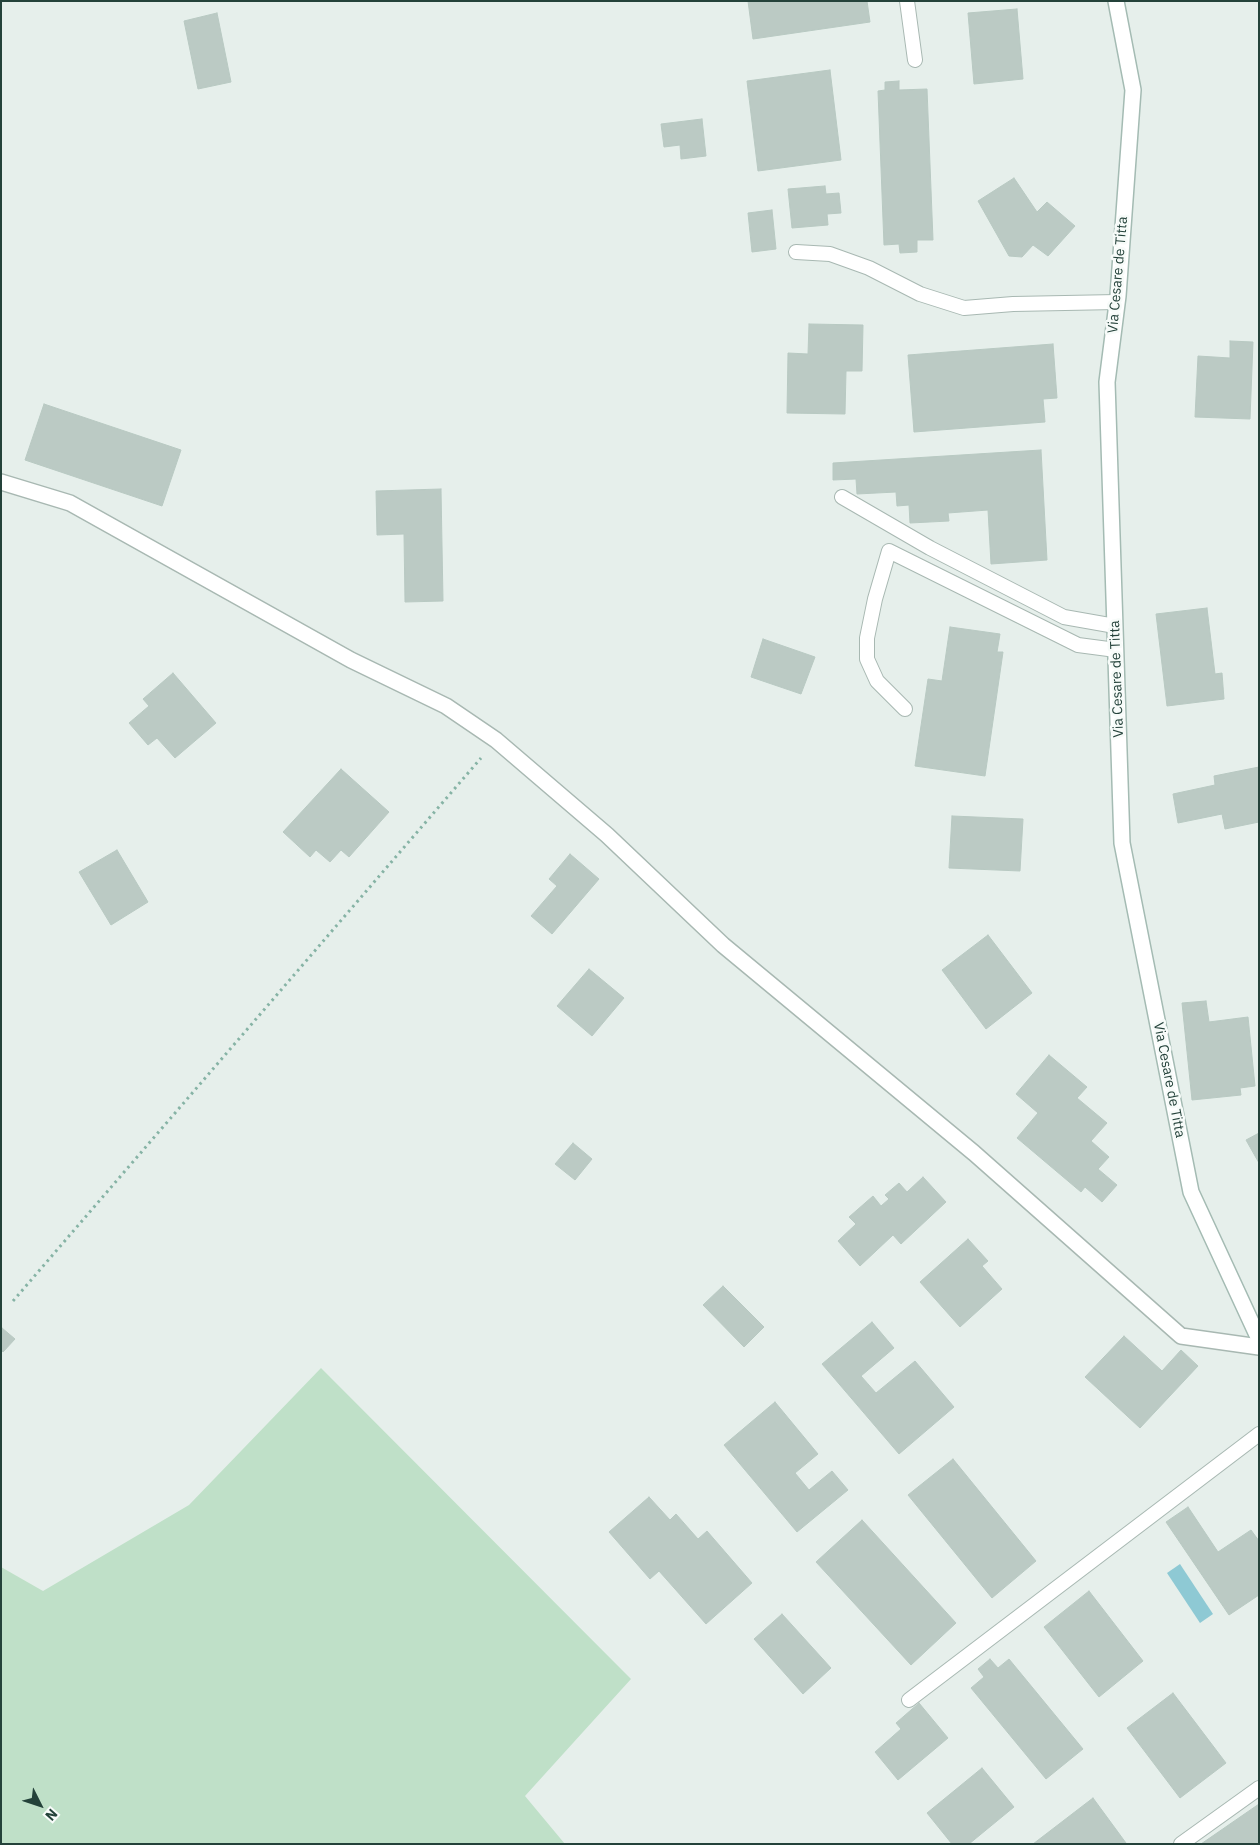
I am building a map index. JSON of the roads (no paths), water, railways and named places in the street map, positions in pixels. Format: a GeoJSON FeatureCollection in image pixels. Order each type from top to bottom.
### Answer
{"type":"FeatureCollection","features":[{"type":"Feature","properties":{"kind":"street","name":"Via Cesare de Titta"},"geometry":{"type":"LineString","coordinates":[[1116,1],[1133,90],[1117,302],[1107,382],[1122,843],[1191,1192],[1259,1339]]}},
{"type":"Feature","properties":{"kind":"street"},"geometry":{"type":"LineString","coordinates":[[1,482],[70,503],[351,660],[446,706],[496,740],[607,835],[723,945],[974,1153],[1181,1336],[1259,1347]]}},
{"type":"Feature","properties":{"kind":"lane"},"geometry":{"type":"LineString","coordinates":[[907,1],[915,60]]}},
{"type":"Feature","properties":{"kind":"lane"},"geometry":{"type":"LineString","coordinates":[[796,252],[830,254],[869,268],[920,294],[964,308],[1013,304],[1117,302]]}},
{"type":"Feature","properties":{"kind":"lane"},"geometry":{"type":"LineString","coordinates":[[842,497],[930,548],[1064,617],[1115,626]]}},
{"type":"Feature","properties":{"kind":"lane"},"geometry":{"type":"LineString","coordinates":[[905,709],[877,680],[867,660],[867,638],[875,599],[889,551],[1078,645],[1116,650]]}},
{"type":"Feature","properties":{"kind":"lane"},"geometry":{"type":"LineString","coordinates":[[909,1700],[1259,1434]]}},
{"type":"Feature","properties":{"kind":"lane"},"geometry":{"type":"LineString","coordinates":[[1181,1844],[1259,1788]]}},
{"type":"Feature","properties":{"kind":"water"},"geometry":{"type":"Polygon","coordinates":[[[1180,1564],[1213,1614],[1200,1623],[1167,1573],[1180,1564]]]}}]}
